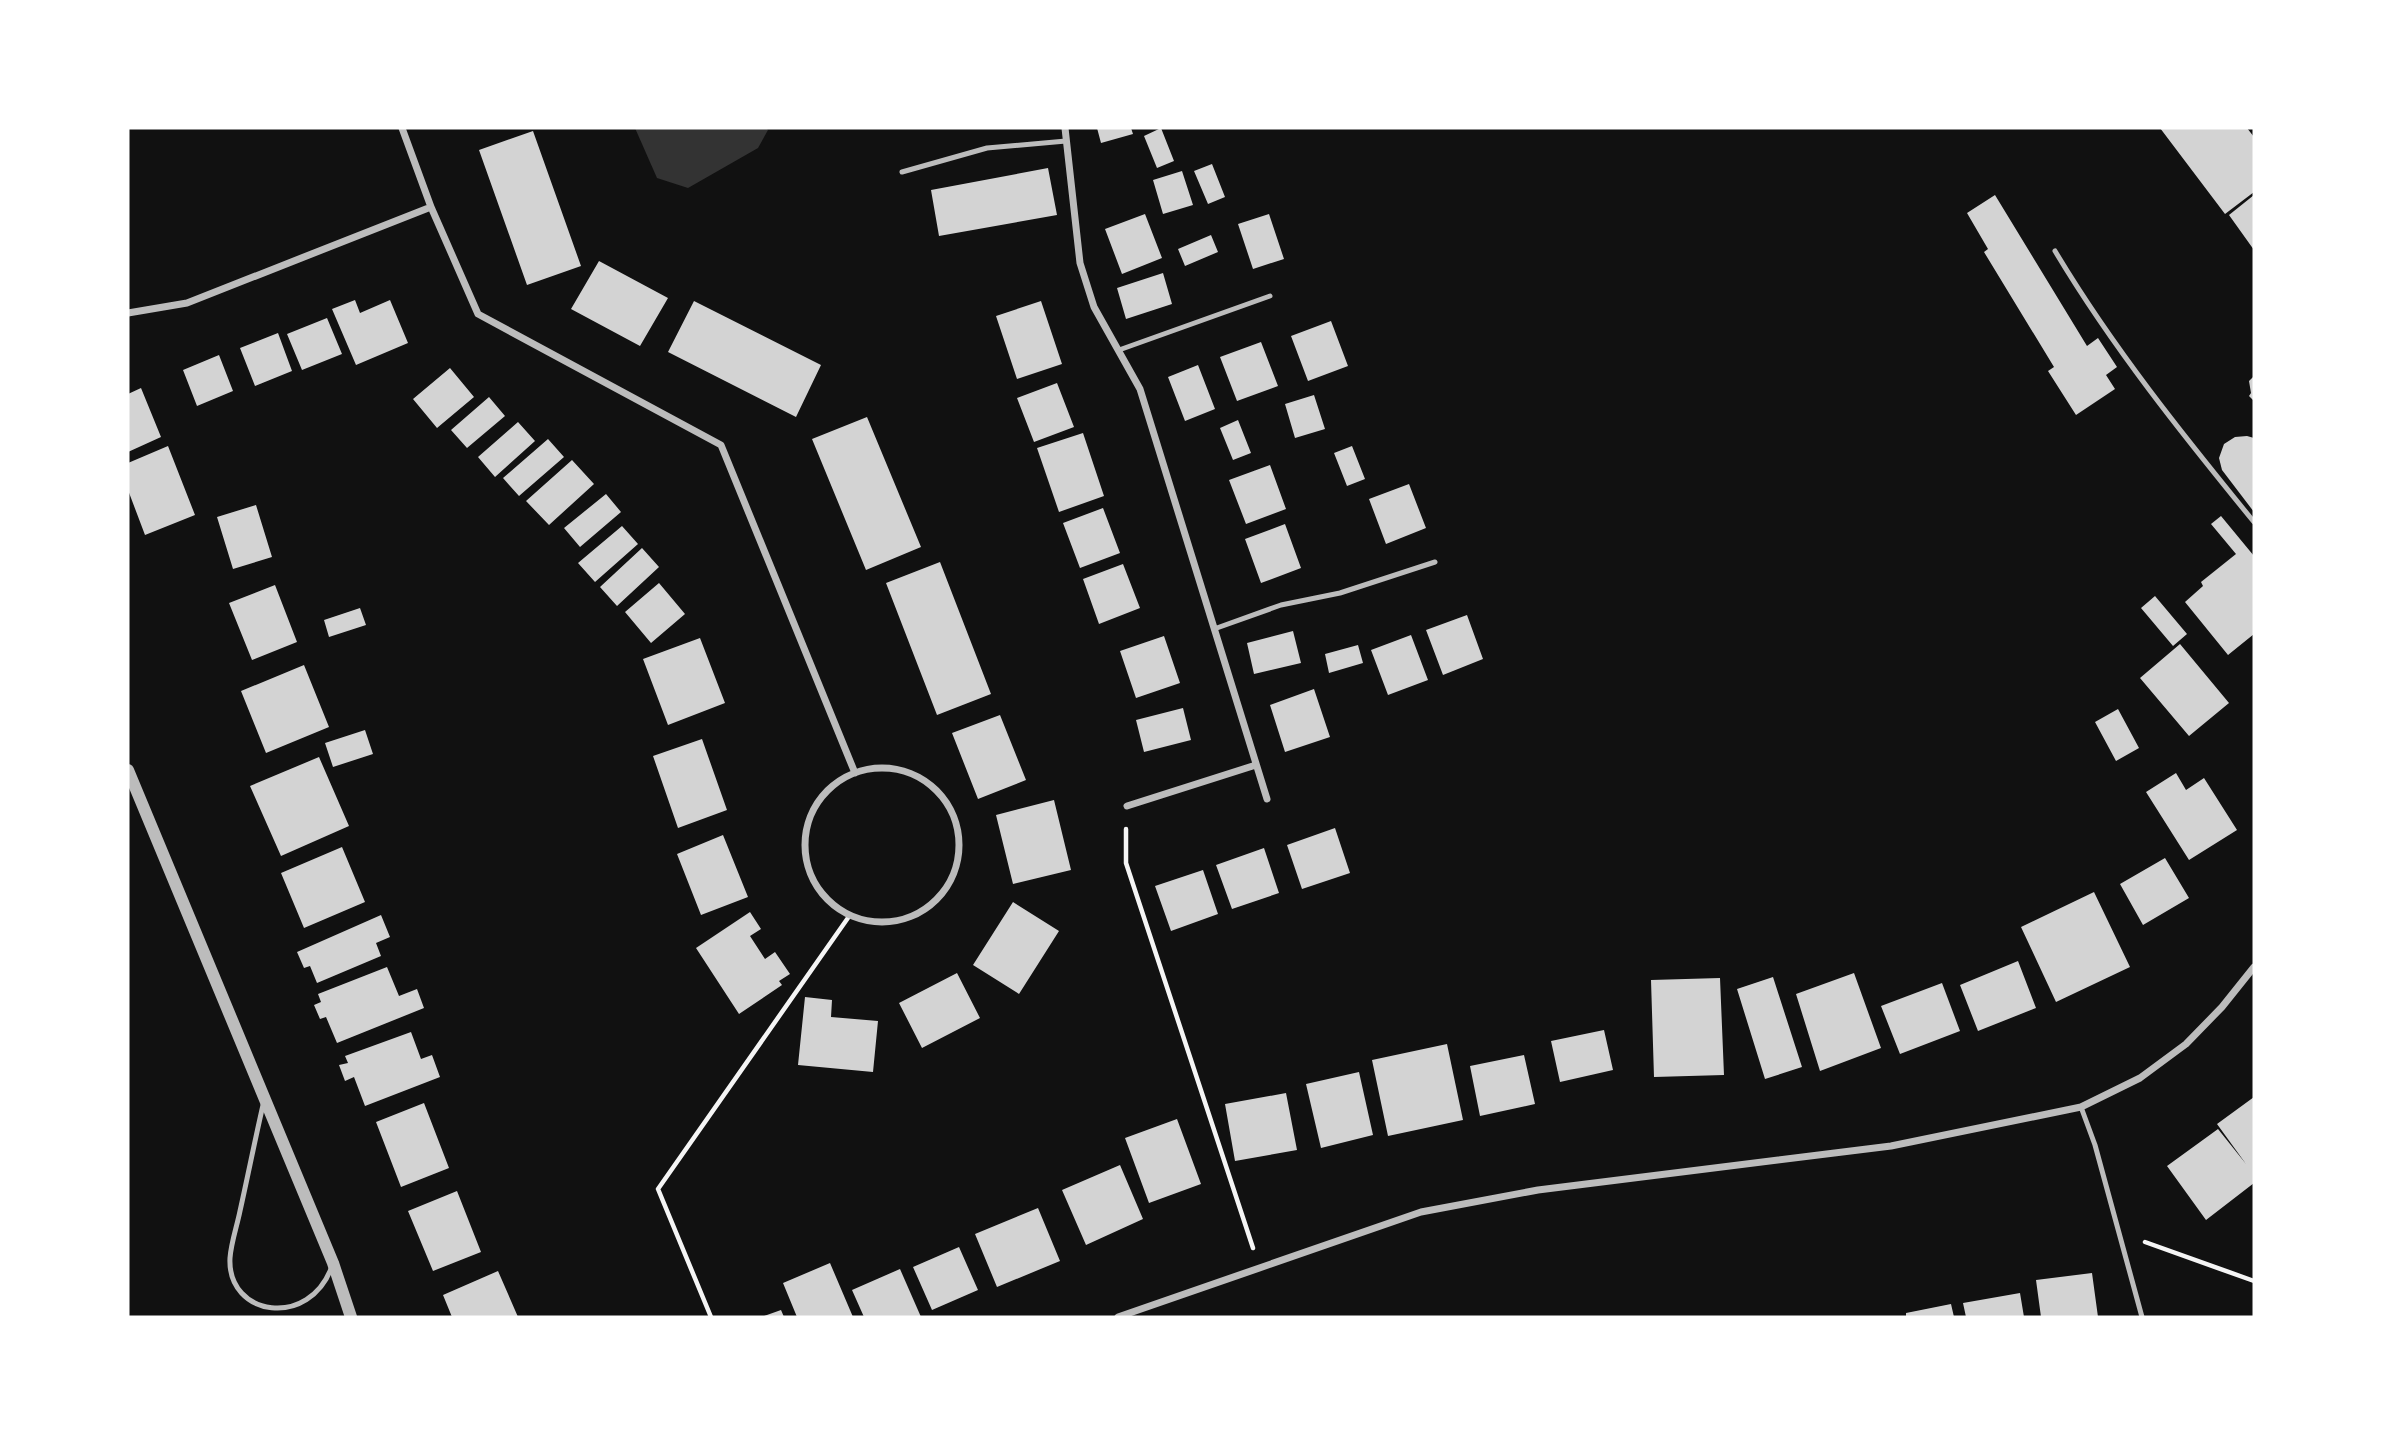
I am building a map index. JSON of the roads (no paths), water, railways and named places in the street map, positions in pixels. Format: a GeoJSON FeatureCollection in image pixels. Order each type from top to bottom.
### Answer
{"type":"FeatureCollection","features":[{"type":"Feature","properties":{"kind":"street"},"geometry":{"type":"LineString","coordinates":[[402,128],[431,207],[478,314],[721,445],[855,773]]}},
{"type":"Feature","properties":{"kind":"street"},"geometry":{"type":"LineString","coordinates":[[1065,128],[1080,263],[1094,307],[1140,389],[1267,799]]}},
{"type":"Feature","properties":{"kind":"street"},"geometry":{"type":"LineString","coordinates":[[128,313],[187,303],[431,207]]}},
{"type":"Feature","properties":{"kind":"street"},"geometry":{"type":"LineString","coordinates":[[1127,806],[1256,765]]}},
{"type":"Feature","properties":{"kind":"street"},"geometry":{"type":"LineString","coordinates":[[878,768],[895,770],[925,781],[937,791],[952,814],[959,843],[954,870],[947,886],[939,897],[919,912],[899,920],[878,922],[850,915],[832,904],[815,883],[808,867],[806,835],[814,808],[835,784],[855,773],[878,768]]}},
{"type":"Feature","properties":{"kind":"street"},"geometry":{"type":"LineString","coordinates":[[128,770],[333,1263],[351,1317]]}},
{"type":"Feature","properties":{"kind":"street"},"geometry":{"type":"LineString","coordinates":[[1118,1317],[1421,1212],[1538,1190],[1891,1146],[2081,1107],[2140,1078],[2186,1044],[2222,1007],[2254,967]]}},
{"type":"Feature","properties":{"kind":"lane"},"geometry":{"type":"LineString","coordinates":[[902,172],[987,148],[1066,141]]}},
{"type":"Feature","properties":{"kind":"lane"},"geometry":{"type":"LineString","coordinates":[[2054,251],[2135,373],[2254,522]]}},
{"type":"Feature","properties":{"kind":"lane"},"geometry":{"type":"LineString","coordinates":[[1119,349],[1270,296]]}},
{"type":"Feature","properties":{"kind":"lane"},"geometry":{"type":"LineString","coordinates":[[1214,629],[1281,605],[1340,593],[1435,562]]}},
{"type":"Feature","properties":{"kind":"lane"},"geometry":{"type":"LineString","coordinates":[[265,1097],[230,1258],[237,1286],[249,1298],[267,1307],[278,1310],[290,1308],[318,1292],[328,1279],[333,1263]]}},
{"type":"Feature","properties":{"kind":"lane"},"geometry":{"type":"LineString","coordinates":[[2081,1107],[2095,1145],[2117,1233],[2143,1317]]}}]}
